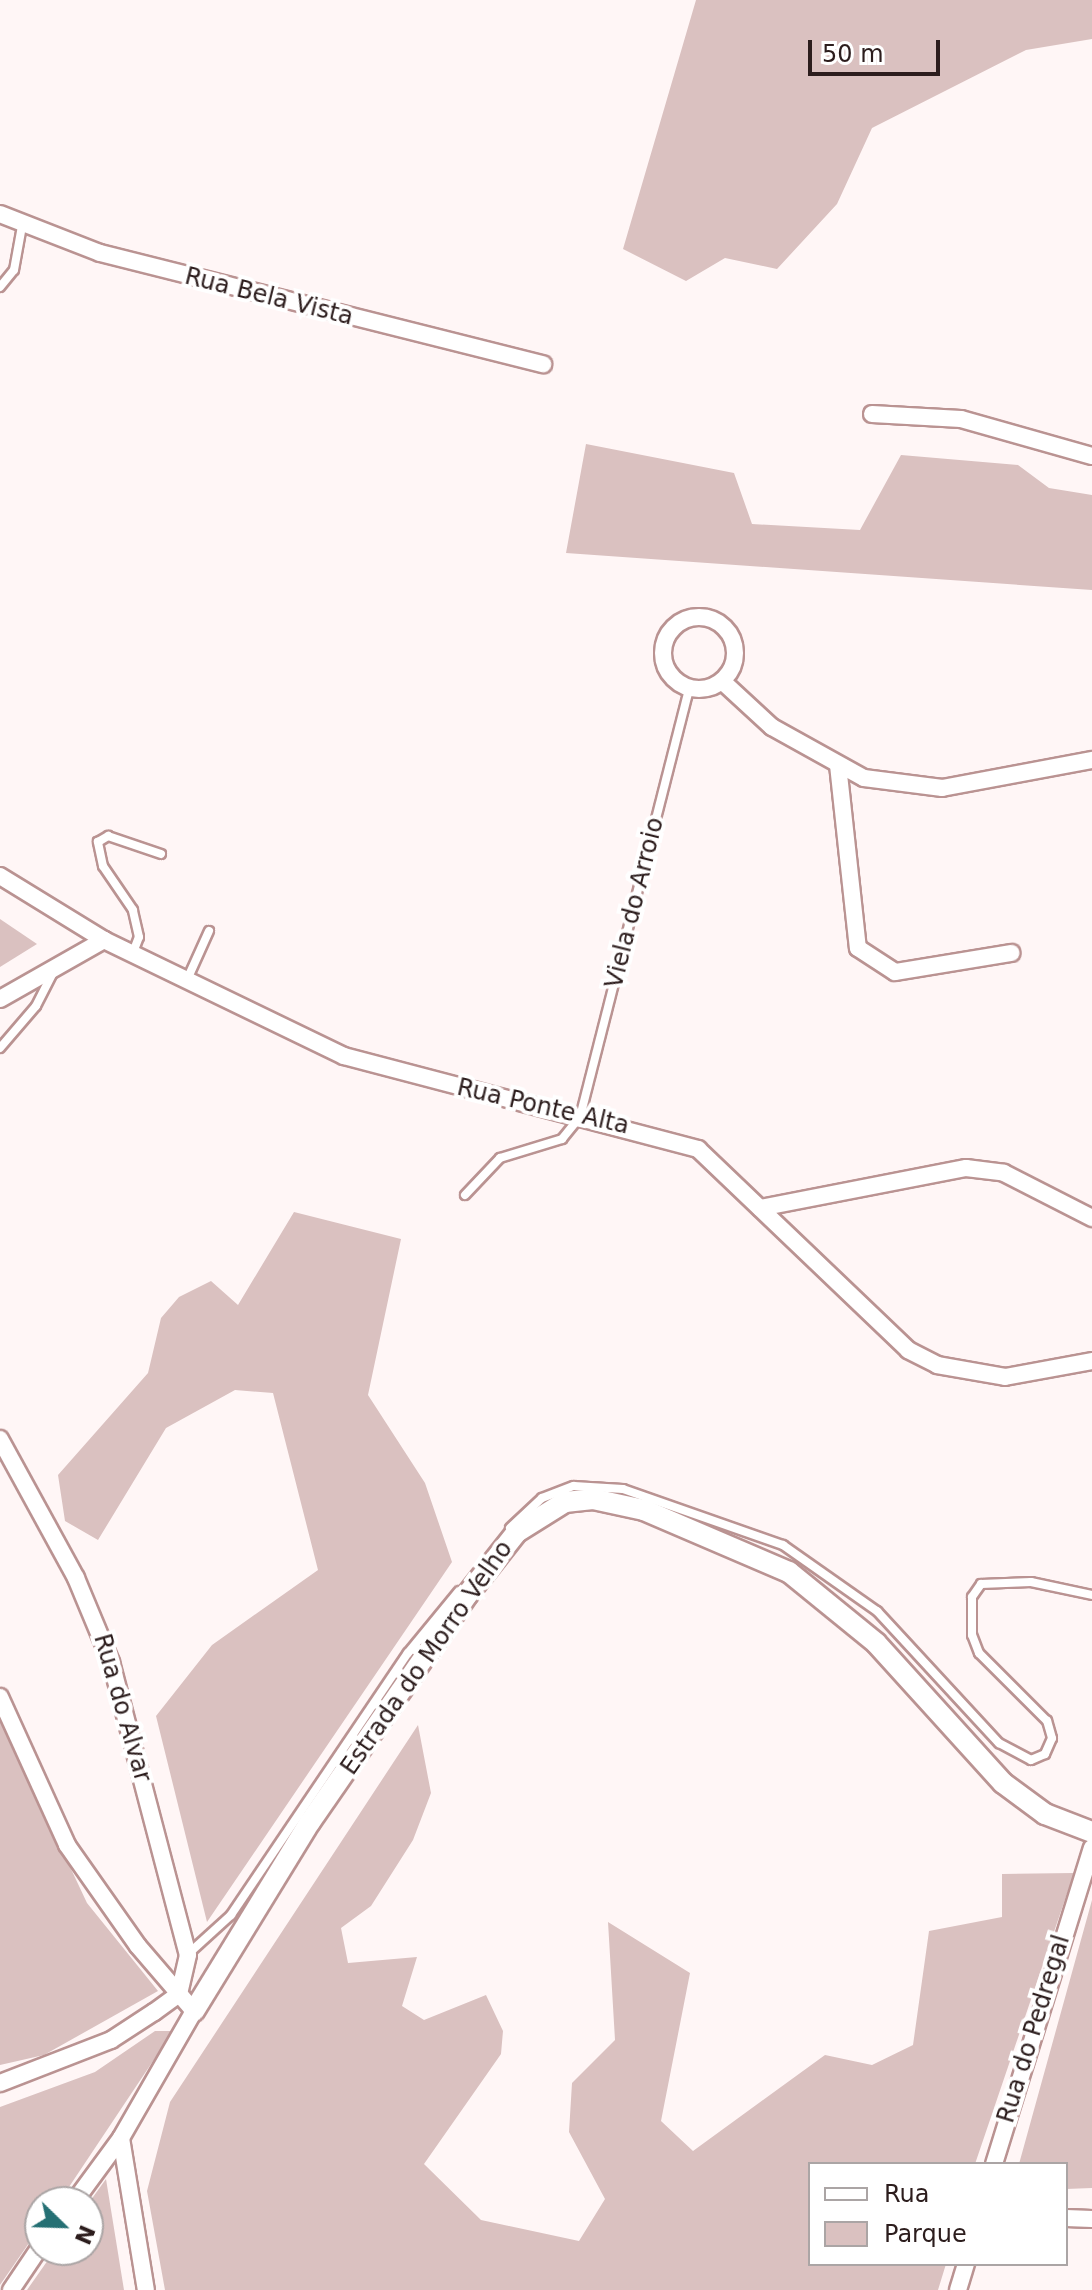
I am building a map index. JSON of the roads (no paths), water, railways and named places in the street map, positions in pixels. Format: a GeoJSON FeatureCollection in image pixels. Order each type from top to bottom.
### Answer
{"type":"FeatureCollection","features":[{"type":"Feature","properties":{"kind":"street","name":"Rua Bela Vista"},"geometry":{"type":"LineString","coordinates":[[0,214],[22,226],[276,301],[543,364]]}},
{"type":"Feature","properties":{"kind":"street"},"geometry":{"type":"LineString","coordinates":[[872,414],[961,419],[1092,456]]}},
{"type":"Feature","properties":{"kind":"street"},"geometry":{"type":"LineString","coordinates":[[691,617],[717,621],[728,630],[735,656],[722,681],[689,689],[667,672],[663,646],[678,623],[691,617]]}},
{"type":"Feature","properties":{"kind":"street"},"geometry":{"type":"LineString","coordinates":[[722,681],[772,727],[864,778],[942,788],[1092,760]]}},
{"type":"Feature","properties":{"kind":"street"},"geometry":{"type":"LineString","coordinates":[[838,765],[858,948],[895,972],[1011,953]]}},
{"type":"Feature","properties":{"kind":"street","name":"Rua Ponte Alta"},"geometry":{"type":"LineString","coordinates":[[0,876],[132,955],[344,1056],[698,1149],[897,1340],[937,1365],[1005,1377],[1092,1361]]}},
{"type":"Feature","properties":{"kind":"street"},"geometry":{"type":"LineString","coordinates":[[0,999],[104,940]]}},
{"type":"Feature","properties":{"kind":"street"},"geometry":{"type":"LineString","coordinates":[[760,1208],[966,1168],[1004,1173],[1092,1218]]}},
{"type":"Feature","properties":{"kind":"street","name":"Rua do Alvar"},"geometry":{"type":"LineString","coordinates":[[0,1439],[76,1578],[111,1662],[188,1955],[179,1994]]}},
{"type":"Feature","properties":{"kind":"street","name":"Estrada do Morro Velho"},"geometry":{"type":"LineString","coordinates":[[194,2011],[310,1822],[467,1595],[517,1532],[565,1502],[593,1499],[644,1510],[789,1572],[876,1643],[1003,1783],[1045,1814],[1092,1832]]}},
{"type":"Feature","properties":{"kind":"street"},"geometry":{"type":"LineString","coordinates":[[0,1697],[67,1845],[194,2011],[121,2138],[86,2186]]}},
{"type":"Feature","properties":{"kind":"street","name":"Rua do Pedregal"},"geometry":{"type":"LineString","coordinates":[[995,2162],[1092,1848]]}},
{"type":"Feature","properties":{"kind":"street"},"geometry":{"type":"LineString","coordinates":[[0,2083],[111,2040],[179,1994]]}},
{"type":"Feature","properties":{"kind":"street"},"geometry":{"type":"LineString","coordinates":[[121,2138],[146,2290]]}},
{"type":"Feature","properties":{"kind":"street"},"geometry":{"type":"LineString","coordinates":[[1068,2218],[1092,2219]]}},
{"type":"Feature","properties":{"kind":"street"},"geometry":{"type":"LineString","coordinates":[[11,2290],[27,2266]]}},
{"type":"Feature","properties":{"kind":"street"},"geometry":{"type":"LineString","coordinates":[[958,2290],[965,2266]]}},
{"type":"Feature","properties":{"kind":"lane"},"geometry":{"type":"LineString","coordinates":[[0,287],[14,270],[22,226]]}},
{"type":"Feature","properties":{"kind":"lane","name":"Viela do Arroio"},"geometry":{"type":"LineString","coordinates":[[580,1117],[689,689]]}},
{"type":"Feature","properties":{"kind":"lane"},"geometry":{"type":"LineString","coordinates":[[132,955],[139,937],[133,910],[103,866],[98,842],[108,836],[161,854]]}},
{"type":"Feature","properties":{"kind":"lane"},"geometry":{"type":"LineString","coordinates":[[186,983],[209,931]]}},
{"type":"Feature","properties":{"kind":"lane"},"geometry":{"type":"LineString","coordinates":[[0,1048],[36,1006],[55,968]]}},
{"type":"Feature","properties":{"kind":"lane"},"geometry":{"type":"LineString","coordinates":[[465,1195],[500,1158],[562,1139],[580,1117]]}},
{"type":"Feature","properties":{"kind":"lane"},"geometry":{"type":"LineString","coordinates":[[188,1955],[231,1915],[408,1653],[521,1514],[542,1498],[574,1486],[623,1489],[783,1545],[877,1611],[999,1743],[1031,1760],[1045,1754],[1052,1738],[1047,1721],[979,1653],[972,1635],[972,1597],[981,1584],[1031,1582],[1092,1595]]}}]}
